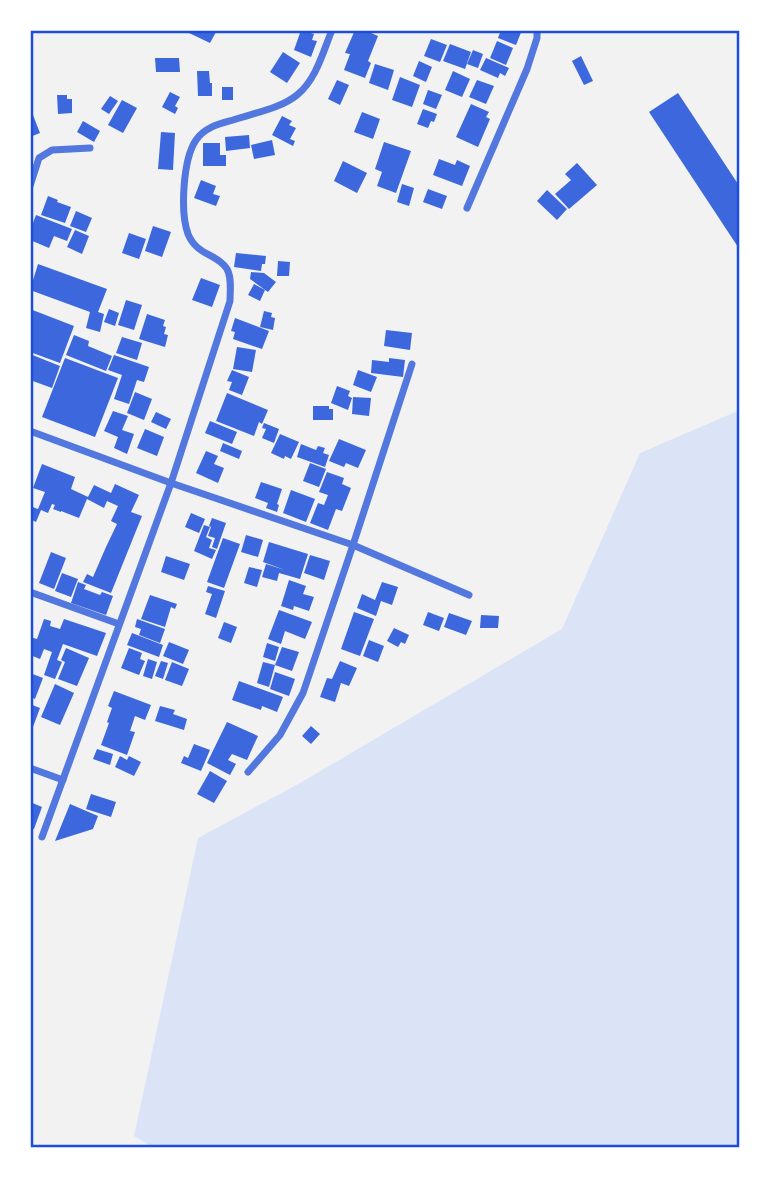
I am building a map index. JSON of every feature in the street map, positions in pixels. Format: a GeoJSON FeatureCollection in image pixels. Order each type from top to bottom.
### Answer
{"type":"FeatureCollection","features":[{"type":"Feature","properties":{"kind":"street"},"geometry":{"type":"LineString","coordinates":[[42,836],[171,483],[230,301],[227,270],[221,263],[196,248],[188,234],[184,217],[184,186],[188,159],[196,139],[211,126],[278,106],[296,97],[307,86],[332,30]]}},
{"type":"Feature","properties":{"kind":"street"},"geometry":{"type":"LineString","coordinates":[[467,208],[527,69],[537,30]]}},
{"type":"Feature","properties":{"kind":"street"},"geometry":{"type":"LineString","coordinates":[[30,186],[39,159],[52,150],[90,148]]}},
{"type":"Feature","properties":{"kind":"street"},"geometry":{"type":"LineString","coordinates":[[248,772],[280,734],[303,693],[412,364]]}},
{"type":"Feature","properties":{"kind":"street"},"geometry":{"type":"LineString","coordinates":[[30,431],[171,483],[353,545],[470,595]]}},
{"type":"Feature","properties":{"kind":"street"},"geometry":{"type":"LineString","coordinates":[[30,592],[119,624]]}},
{"type":"Feature","properties":{"kind":"street"},"geometry":{"type":"LineString","coordinates":[[30,768],[63,780]]}},
{"type":"Feature","properties":{"kind":"shaded area"},"geometry":{"type":"Polygon","coordinates":[[[740,410],[740,1148],[154,1148],[134,1136],[198,838],[300,783],[562,629],[640,453],[740,410]]]}},
{"type":"Feature","properties":{"kind":"building"},"geometry":{"type":"Polygon","coordinates":[[[191,30],[216,32],[210,43],[189,33],[191,30]]]}},
{"type":"Feature","properties":{"kind":"building"},"geometry":{"type":"Polygon","coordinates":[[[301,30],[314,34],[312,40],[317,41],[311,57],[294,50],[301,30]]]}},
{"type":"Feature","properties":{"kind":"building"},"geometry":{"type":"Polygon","coordinates":[[[355,30],[364,30],[378,36],[368,61],[371,63],[365,78],[344,70],[350,54],[345,53],[355,30]]]}},
{"type":"Feature","properties":{"kind":"building"},"geometry":{"type":"Polygon","coordinates":[[[501,30],[522,30],[516,45],[498,38],[501,30]]]}},
{"type":"Feature","properties":{"kind":"building"},"geometry":{"type":"Polygon","coordinates":[[[431,39],[447,45],[440,62],[424,56],[431,39]]]}},
{"type":"Feature","properties":{"kind":"building"},"geometry":{"type":"Polygon","coordinates":[[[497,41],[513,48],[506,65],[490,58],[497,41]]]}},
{"type":"Feature","properties":{"kind":"building"},"geometry":{"type":"Polygon","coordinates":[[[450,44],[471,52],[465,69],[443,61],[450,44]]]}},
{"type":"Feature","properties":{"kind":"building"},"geometry":{"type":"Polygon","coordinates":[[[473,50],[483,54],[478,68],[467,64],[473,50]]]}},
{"type":"Feature","properties":{"kind":"building"},"geometry":{"type":"Polygon","coordinates":[[[283,52],[300,63],[287,83],[270,72],[283,52]]]}},
{"type":"Feature","properties":{"kind":"building"},"geometry":{"type":"Polygon","coordinates":[[[581,56],[593,81],[584,85],[572,61],[581,56]]]}},
{"type":"Feature","properties":{"kind":"building"},"geometry":{"type":"Polygon","coordinates":[[[155,58],[179,58],[180,72],[156,72],[155,58]]]}},
{"type":"Feature","properties":{"kind":"building"},"geometry":{"type":"Polygon","coordinates":[[[486,58],[509,68],[505,76],[500,73],[498,78],[480,70],[486,58]]]}},
{"type":"Feature","properties":{"kind":"building"},"geometry":{"type":"Polygon","coordinates":[[[419,61],[432,67],[426,82],[413,76],[419,61]]]}},
{"type":"Feature","properties":{"kind":"building"},"geometry":{"type":"Polygon","coordinates":[[[375,64],[394,70],[388,90],[369,83],[375,64]]]}},
{"type":"Feature","properties":{"kind":"building"},"geometry":{"type":"Polygon","coordinates":[[[197,71],[209,71],[212,96],[198,96],[197,71]]]}},
{"type":"Feature","properties":{"kind":"building"},"geometry":{"type":"Polygon","coordinates":[[[453,71],[470,79],[462,97],[445,90],[453,71]]]}},
{"type":"Feature","properties":{"kind":"building"},"geometry":{"type":"Polygon","coordinates":[[[400,77],[420,85],[412,107],[392,100],[400,77]]]}},
{"type":"Feature","properties":{"kind":"building"},"geometry":{"type":"Polygon","coordinates":[[[337,80],[349,85],[340,105],[328,99],[337,80]]]}},
{"type":"Feature","properties":{"kind":"building"},"geometry":{"type":"Polygon","coordinates":[[[477,80],[494,86],[486,104],[469,97],[477,80]]]}},
{"type":"Feature","properties":{"kind":"building"},"geometry":{"type":"Polygon","coordinates":[[[222,87],[233,87],[233,100],[222,100],[222,87]]]}},
{"type":"Feature","properties":{"kind":"building"},"geometry":{"type":"Polygon","coordinates":[[[428,90],[442,95],[436,109],[423,104],[428,90]]]}},
{"type":"Feature","properties":{"kind":"building"},"geometry":{"type":"Polygon","coordinates":[[[170,92],[180,97],[175,106],[178,108],[175,114],[162,107],[170,92]]]}},
{"type":"Feature","properties":{"kind":"building"},"geometry":{"type":"Polygon","coordinates":[[[678,93],[740,187],[740,250],[649,112],[678,93]]]}},
{"type":"Feature","properties":{"kind":"building"},"geometry":{"type":"Polygon","coordinates":[[[57,95],[67,95],[67,99],[72,99],[72,113],[58,114],[57,95]]]}},
{"type":"Feature","properties":{"kind":"building"},"geometry":{"type":"Polygon","coordinates":[[[110,96],[118,101],[109,114],[101,109],[110,96]]]}},
{"type":"Feature","properties":{"kind":"building"},"geometry":{"type":"Polygon","coordinates":[[[122,100],[137,108],[123,133],[108,125],[122,100]]]}},
{"type":"Feature","properties":{"kind":"building"},"geometry":{"type":"Polygon","coordinates":[[[471,104],[489,112],[486,117],[490,119],[478,147],[456,137],[471,104]]]}},
{"type":"Feature","properties":{"kind":"building"},"geometry":{"type":"Polygon","coordinates":[[[423,109],[437,114],[428,128],[417,124],[423,109]]]}},
{"type":"Feature","properties":{"kind":"building"},"geometry":{"type":"Polygon","coordinates":[[[362,112],[380,119],[373,139],[354,132],[362,112]]]}},
{"type":"Feature","properties":{"kind":"building"},"geometry":{"type":"Polygon","coordinates":[[[33,115],[40,133],[30,137],[30,116],[33,115]]]}},
{"type":"Feature","properties":{"kind":"building"},"geometry":{"type":"Polygon","coordinates":[[[282,116],[292,121],[289,125],[296,128],[290,139],[295,141],[293,146],[272,135],[282,116]]]}},
{"type":"Feature","properties":{"kind":"building"},"geometry":{"type":"Polygon","coordinates":[[[83,121],[100,131],[94,142],[77,132],[83,121]]]}},
{"type":"Feature","properties":{"kind":"building"},"geometry":{"type":"Polygon","coordinates":[[[161,132],[175,133],[173,170],[158,169],[161,132]]]}},
{"type":"Feature","properties":{"kind":"building"},"geometry":{"type":"Polygon","coordinates":[[[249,135],[250,148],[226,151],[225,137],[249,135]]]}},
{"type":"Feature","properties":{"kind":"building"},"geometry":{"type":"Polygon","coordinates":[[[272,140],[275,155],[254,159],[251,145],[272,140]]]}},
{"type":"Feature","properties":{"kind":"building"},"geometry":{"type":"Polygon","coordinates":[[[384,142],[411,151],[396,193],[377,186],[382,172],[375,169],[384,142]]]}},
{"type":"Feature","properties":{"kind":"building"},"geometry":{"type":"Polygon","coordinates":[[[203,143],[220,143],[220,155],[226,155],[226,166],[203,166],[203,143]]]}},
{"type":"Feature","properties":{"kind":"building"},"geometry":{"type":"Polygon","coordinates":[[[439,159],[455,165],[457,160],[470,166],[462,186],[433,175],[439,159]]]}},
{"type":"Feature","properties":{"kind":"building"},"geometry":{"type":"Polygon","coordinates":[[[343,161],[367,173],[357,193],[334,181],[343,161]]]}},
{"type":"Feature","properties":{"kind":"building"},"geometry":{"type":"Polygon","coordinates":[[[577,163],[597,185],[569,209],[555,194],[571,180],[565,174],[577,163]]]}},
{"type":"Feature","properties":{"kind":"building"},"geometry":{"type":"Polygon","coordinates":[[[201,180],[216,186],[213,194],[220,196],[216,206],[194,198],[201,180]]]}},
{"type":"Feature","properties":{"kind":"building"},"geometry":{"type":"Polygon","coordinates":[[[402,184],[414,188],[409,206],[397,202],[402,184]]]}},
{"type":"Feature","properties":{"kind":"building"},"geometry":{"type":"Polygon","coordinates":[[[428,189],[447,196],[442,209],[423,202],[428,189]]]}},
{"type":"Feature","properties":{"kind":"building"},"geometry":{"type":"Polygon","coordinates":[[[547,190],[567,209],[557,220],[537,201],[547,190]]]}},
{"type":"Feature","properties":{"kind":"building"},"geometry":{"type":"Polygon","coordinates":[[[48,196],[71,207],[65,223],[41,215],[48,196]]]}},
{"type":"Feature","properties":{"kind":"building"},"geometry":{"type":"Polygon","coordinates":[[[76,211],[92,218],[86,232],[70,226],[76,211]]]}},
{"type":"Feature","properties":{"kind":"building"},"geometry":{"type":"Polygon","coordinates":[[[36,215],[72,229],[67,241],[54,236],[49,248],[30,240],[30,231],[36,215]]]}},
{"type":"Feature","properties":{"kind":"building"},"geometry":{"type":"Polygon","coordinates":[[[153,226],[171,232],[162,257],[145,251],[153,226]]]}},
{"type":"Feature","properties":{"kind":"building"},"geometry":{"type":"Polygon","coordinates":[[[75,230],[89,236],[82,254],[67,247],[75,230]]]}},
{"type":"Feature","properties":{"kind":"building"},"geometry":{"type":"Polygon","coordinates":[[[129,233],[146,239],[139,259],[122,253],[129,233]]]}},
{"type":"Feature","properties":{"kind":"building"},"geometry":{"type":"Polygon","coordinates":[[[236,253],[266,256],[265,264],[262,264],[261,271],[234,267],[236,253]]]}},
{"type":"Feature","properties":{"kind":"building"},"geometry":{"type":"Polygon","coordinates":[[[278,261],[290,262],[289,276],[277,276],[278,261]]]}},
{"type":"Feature","properties":{"kind":"building"},"geometry":{"type":"Polygon","coordinates":[[[38,264],[107,289],[98,312],[104,314],[100,332],[86,328],[90,312],[30,290],[38,264]]]}},
{"type":"Feature","properties":{"kind":"building"},"geometry":{"type":"Polygon","coordinates":[[[251,272],[264,273],[276,282],[268,292],[250,279],[251,272]]]}},
{"type":"Feature","properties":{"kind":"building"},"geometry":{"type":"Polygon","coordinates":[[[201,278],[220,285],[212,307],[192,300],[201,278]]]}},
{"type":"Feature","properties":{"kind":"building"},"geometry":{"type":"Polygon","coordinates":[[[254,284],[265,290],[260,301],[248,295],[254,284]]]}},
{"type":"Feature","properties":{"kind":"building"},"geometry":{"type":"Polygon","coordinates":[[[126,300],[142,305],[134,330],[118,325],[126,300]]]}},
{"type":"Feature","properties":{"kind":"building"},"geometry":{"type":"Polygon","coordinates":[[[30,309],[74,326],[60,363],[30,352],[30,309]]]}},
{"type":"Feature","properties":{"kind":"building"},"geometry":{"type":"Polygon","coordinates":[[[109,309],[119,313],[115,326],[104,322],[109,309]]]}},
{"type":"Feature","properties":{"kind":"building"},"geometry":{"type":"Polygon","coordinates":[[[264,311],[272,313],[271,317],[275,318],[273,330],[260,327],[264,311]]]}},
{"type":"Feature","properties":{"kind":"building"},"geometry":{"type":"Polygon","coordinates":[[[147,314],[165,320],[164,334],[168,335],[165,347],[139,339],[147,314]]]}},
{"type":"Feature","properties":{"kind":"building"},"geometry":{"type":"Polygon","coordinates":[[[235,318],[269,331],[262,349],[233,339],[235,332],[231,331],[235,318]]]}},
{"type":"Feature","properties":{"kind":"building"},"geometry":{"type":"Polygon","coordinates":[[[386,330],[412,333],[410,350],[384,346],[386,330]]]}},
{"type":"Feature","properties":{"kind":"building"},"geometry":{"type":"Polygon","coordinates":[[[74,335],[89,341],[88,346],[112,356],[106,371],[66,355],[74,335]]]}},
{"type":"Feature","properties":{"kind":"building"},"geometry":{"type":"Polygon","coordinates":[[[122,337],[142,343],[137,360],[116,353],[122,337]]]}},
{"type":"Feature","properties":{"kind":"building"},"geometry":{"type":"Polygon","coordinates":[[[237,347],[256,350],[252,372],[233,369],[237,347]]]}},
{"type":"Feature","properties":{"kind":"building"},"geometry":{"type":"Polygon","coordinates":[[[30,354],[60,366],[52,388],[30,380],[30,354]]]}},
{"type":"Feature","properties":{"kind":"building"},"geometry":{"type":"Polygon","coordinates":[[[114,355],[149,367],[144,382],[137,380],[129,404],[114,399],[122,375],[108,370],[114,355]]]}},
{"type":"Feature","properties":{"kind":"building"},"geometry":{"type":"Polygon","coordinates":[[[65,358],[118,378],[95,437],[42,417],[65,358]]]}},
{"type":"Feature","properties":{"kind":"building"},"geometry":{"type":"Polygon","coordinates":[[[389,358],[405,360],[403,377],[371,373],[372,360],[389,362],[389,358]]]}},
{"type":"Feature","properties":{"kind":"building"},"geometry":{"type":"Polygon","coordinates":[[[232,370],[249,377],[242,395],[229,390],[232,382],[227,381],[232,370]]]}},
{"type":"Feature","properties":{"kind":"building"},"geometry":{"type":"Polygon","coordinates":[[[358,370],[377,377],[371,392],[353,385],[358,370]]]}},
{"type":"Feature","properties":{"kind":"building"},"geometry":{"type":"Polygon","coordinates":[[[337,386],[350,391],[348,396],[352,398],[348,410],[331,403],[337,386]]]}},
{"type":"Feature","properties":{"kind":"building"},"geometry":{"type":"Polygon","coordinates":[[[135,392],[152,399],[144,420],[127,413],[135,392]]]}},
{"type":"Feature","properties":{"kind":"building"},"geometry":{"type":"Polygon","coordinates":[[[227,393],[268,410],[262,424],[259,422],[254,436],[216,421],[227,393]]]}},
{"type":"Feature","properties":{"kind":"building"},"geometry":{"type":"Polygon","coordinates":[[[353,397],[371,398],[369,416],[352,414],[353,397]]]}},
{"type":"Feature","properties":{"kind":"building"},"geometry":{"type":"Polygon","coordinates":[[[313,406],[329,406],[329,409],[333,409],[333,420],[313,420],[313,406]]]}},
{"type":"Feature","properties":{"kind":"building"},"geometry":{"type":"Polygon","coordinates":[[[113,411],[128,416],[122,430],[134,434],[127,454],[114,448],[118,437],[104,431],[113,411]]]}},
{"type":"Feature","properties":{"kind":"building"},"geometry":{"type":"Polygon","coordinates":[[[156,412],[171,419],[166,429],[151,422],[156,412]]]}},
{"type":"Feature","properties":{"kind":"building"},"geometry":{"type":"Polygon","coordinates":[[[210,421],[237,432],[232,444],[205,433],[210,421]]]}},
{"type":"Feature","properties":{"kind":"building"},"geometry":{"type":"Polygon","coordinates":[[[264,423],[279,429],[274,443],[262,438],[266,429],[262,428],[264,423]]]}},
{"type":"Feature","properties":{"kind":"building"},"geometry":{"type":"Polygon","coordinates":[[[145,429],[164,437],[157,456],[137,448],[145,429]]]}},
{"type":"Feature","properties":{"kind":"building"},"geometry":{"type":"Polygon","coordinates":[[[280,434],[299,442],[291,459],[271,453],[280,434]]]}},
{"type":"Feature","properties":{"kind":"building"},"geometry":{"type":"Polygon","coordinates":[[[339,439],[366,450],[358,468],[346,463],[344,467],[329,461],[339,439]]]}},
{"type":"Feature","properties":{"kind":"building"},"geometry":{"type":"Polygon","coordinates":[[[223,443],[242,451],[239,459],[220,451],[223,443]]]}},
{"type":"Feature","properties":{"kind":"building"},"geometry":{"type":"Polygon","coordinates":[[[301,444],[316,450],[318,446],[325,448],[323,453],[329,455],[325,467],[297,457],[301,444]]]}},
{"type":"Feature","properties":{"kind":"building"},"geometry":{"type":"Polygon","coordinates":[[[206,451],[218,456],[214,464],[224,468],[218,483],[196,473],[206,451]]]}},
{"type":"Feature","properties":{"kind":"building"},"geometry":{"type":"Polygon","coordinates":[[[310,463],[326,469],[319,487],[303,481],[310,463]]]}},
{"type":"Feature","properties":{"kind":"building"},"geometry":{"type":"Polygon","coordinates":[[[42,464],[75,477],[71,489],[88,497],[94,485],[111,493],[115,484],[139,495],[131,512],[142,516],[111,593],[83,582],[87,574],[93,577],[117,524],[111,521],[118,506],[107,501],[104,508],[87,499],[79,518],[53,509],[55,505],[52,504],[48,513],[41,510],[36,522],[30,519],[30,506],[38,509],[45,492],[33,488],[42,464]]]}},
{"type":"Feature","properties":{"kind":"building"},"geometry":{"type":"Polygon","coordinates":[[[327,472],[344,478],[342,484],[351,488],[342,511],[336,509],[328,530],[310,523],[318,503],[324,505],[328,495],[319,492],[327,472]]]}},
{"type":"Feature","properties":{"kind":"building"},"geometry":{"type":"Polygon","coordinates":[[[261,482],[282,489],[277,512],[266,508],[268,503],[255,498],[261,482]]]}},
{"type":"Feature","properties":{"kind":"building"},"geometry":{"type":"Polygon","coordinates":[[[291,490],[315,499],[306,522],[283,513],[291,490]]]}},
{"type":"Feature","properties":{"kind":"building"},"geometry":{"type":"Polygon","coordinates":[[[191,513],[205,519],[199,533],[185,527],[191,513]]]}},
{"type":"Feature","properties":{"kind":"building"},"geometry":{"type":"Polygon","coordinates":[[[212,518],[226,523],[217,549],[212,547],[215,538],[208,536],[212,518]]]}},
{"type":"Feature","properties":{"kind":"building"},"geometry":{"type":"Polygon","coordinates":[[[204,525],[210,527],[206,537],[212,540],[209,548],[216,550],[212,559],[194,551],[204,525]]]}},
{"type":"Feature","properties":{"kind":"building"},"geometry":{"type":"Polygon","coordinates":[[[246,535],[263,540],[258,557],[241,552],[246,535]]]}},
{"type":"Feature","properties":{"kind":"building"},"geometry":{"type":"Polygon","coordinates":[[[223,538],[240,544],[224,588],[207,582],[223,538]]]}},
{"type":"Feature","properties":{"kind":"building"},"geometry":{"type":"Polygon","coordinates":[[[269,542],[308,554],[300,579],[279,573],[277,581],[262,577],[266,564],[285,570],[263,562],[269,542]]]}},
{"type":"Feature","properties":{"kind":"building"},"geometry":{"type":"Polygon","coordinates":[[[51,552],[66,558],[54,589],[39,583],[51,552]]]}},
{"type":"Feature","properties":{"kind":"building"},"geometry":{"type":"Polygon","coordinates":[[[310,555],[330,561],[324,580],[304,573],[310,555]]]}},
{"type":"Feature","properties":{"kind":"building"},"geometry":{"type":"Polygon","coordinates":[[[166,556],[190,564],[184,580],[161,572],[166,556]]]}},
{"type":"Feature","properties":{"kind":"building"},"geometry":{"type":"Polygon","coordinates":[[[249,567],[262,570],[257,587],[244,583],[249,567]]]}},
{"type":"Feature","properties":{"kind":"building"},"geometry":{"type":"Polygon","coordinates":[[[62,573],[78,579],[71,597],[55,591],[62,573]]]}},
{"type":"Feature","properties":{"kind":"building"},"geometry":{"type":"Polygon","coordinates":[[[289,580],[306,586],[303,594],[314,597],[309,611],[294,606],[293,610],[281,606],[289,580]]]}},
{"type":"Feature","properties":{"kind":"building"},"geometry":{"type":"Polygon","coordinates":[[[78,582],[86,585],[84,589],[113,596],[106,615],[71,603],[78,582]]]}},
{"type":"Feature","properties":{"kind":"building"},"geometry":{"type":"Polygon","coordinates":[[[382,582],[398,587],[392,605],[381,601],[376,616],[357,608],[362,594],[375,600],[382,582]]]}},
{"type":"Feature","properties":{"kind":"building"},"geometry":{"type":"Polygon","coordinates":[[[208,586],[225,591],[216,618],[205,614],[212,594],[206,592],[208,586]]]}},
{"type":"Feature","properties":{"kind":"building"},"geometry":{"type":"Polygon","coordinates":[[[150,595],[177,604],[175,609],[171,607],[165,627],[141,619],[150,595]]]}},
{"type":"Feature","properties":{"kind":"building"},"geometry":{"type":"Polygon","coordinates":[[[279,610],[312,622],[305,639],[285,631],[281,644],[268,639],[279,610]]]}},
{"type":"Feature","properties":{"kind":"building"},"geometry":{"type":"Polygon","coordinates":[[[354,612],[374,619],[360,656],[341,649],[354,612]]]}},
{"type":"Feature","properties":{"kind":"building"},"geometry":{"type":"Polygon","coordinates":[[[428,612],[444,618],[439,631],[423,625],[428,612]]]}},
{"type":"Feature","properties":{"kind":"building"},"geometry":{"type":"Polygon","coordinates":[[[449,613],[472,621],[466,635],[444,627],[449,613]]]}},
{"type":"Feature","properties":{"kind":"building"},"geometry":{"type":"Polygon","coordinates":[[[481,615],[499,616],[498,628],[480,628],[481,615]]]}},
{"type":"Feature","properties":{"kind":"building"},"geometry":{"type":"Polygon","coordinates":[[[44,619],[51,621],[50,626],[60,629],[64,619],[106,633],[97,656],[63,644],[57,660],[62,662],[55,679],[44,675],[52,652],[44,649],[40,659],[30,655],[30,637],[37,639],[44,619]]]}},
{"type":"Feature","properties":{"kind":"building"},"geometry":{"type":"Polygon","coordinates":[[[137,619],[165,629],[160,643],[139,635],[141,629],[135,627],[137,619]]]}},
{"type":"Feature","properties":{"kind":"building"},"geometry":{"type":"Polygon","coordinates":[[[224,622],[237,627],[231,643],[218,638],[224,622]]]}},
{"type":"Feature","properties":{"kind":"building"},"geometry":{"type":"Polygon","coordinates":[[[394,628],[409,635],[405,644],[401,642],[398,647],[387,641],[394,628]]]}},
{"type":"Feature","properties":{"kind":"building"},"geometry":{"type":"Polygon","coordinates":[[[132,633],[163,645],[159,657],[127,645],[132,633]]]}},
{"type":"Feature","properties":{"kind":"building"},"geometry":{"type":"Polygon","coordinates":[[[369,640],[384,646],[378,662],[363,656],[369,640]]]}},
{"type":"Feature","properties":{"kind":"building"},"geometry":{"type":"Polygon","coordinates":[[[169,642],[189,650],[183,664],[163,656],[169,642]]]}},
{"type":"Feature","properties":{"kind":"building"},"geometry":{"type":"Polygon","coordinates":[[[267,643],[279,647],[275,661],[263,657],[267,643]]]}},
{"type":"Feature","properties":{"kind":"building"},"geometry":{"type":"Polygon","coordinates":[[[282,647],[299,652],[292,671],[275,665],[282,647]]]}},
{"type":"Feature","properties":{"kind":"building"},"geometry":{"type":"Polygon","coordinates":[[[66,648],[89,658],[77,686],[58,679],[65,662],[61,660],[66,648]]]}},
{"type":"Feature","properties":{"kind":"building"},"geometry":{"type":"Polygon","coordinates":[[[129,648],[142,653],[140,659],[145,661],[139,675],[121,668],[129,648]]]}},
{"type":"Feature","properties":{"kind":"building"},"geometry":{"type":"Polygon","coordinates":[[[148,659],[157,662],[152,679],[143,676],[148,659]]]}},
{"type":"Feature","properties":{"kind":"building"},"geometry":{"type":"Polygon","coordinates":[[[161,661],[168,663],[163,679],[155,676],[161,661]]]}},
{"type":"Feature","properties":{"kind":"building"},"geometry":{"type":"Polygon","coordinates":[[[340,661],[357,668],[349,686],[341,683],[335,702],[320,697],[327,678],[332,679],[340,661]]]}},
{"type":"Feature","properties":{"kind":"building"},"geometry":{"type":"Polygon","coordinates":[[[172,662],[189,669],[182,686],[165,680],[172,662]]]}},
{"type":"Feature","properties":{"kind":"building"},"geometry":{"type":"Polygon","coordinates":[[[263,662],[275,665],[269,687],[257,683],[263,662]]]}},
{"type":"Feature","properties":{"kind":"building"},"geometry":{"type":"Polygon","coordinates":[[[275,672],[295,679],[289,696],[270,689],[275,672]]]}},
{"type":"Feature","properties":{"kind":"building"},"geometry":{"type":"Polygon","coordinates":[[[30,673],[43,678],[35,699],[30,697],[30,673]]]}},
{"type":"Feature","properties":{"kind":"building"},"geometry":{"type":"Polygon","coordinates":[[[239,681],[283,697],[277,712],[262,706],[261,710],[232,700],[239,681]]]}},
{"type":"Feature","properties":{"kind":"building"},"geometry":{"type":"Polygon","coordinates":[[[55,684],[74,693],[60,725],[41,717],[55,684]]]}},
{"type":"Feature","properties":{"kind":"building"},"geometry":{"type":"Polygon","coordinates":[[[114,691],[151,705],[145,720],[135,716],[130,731],[135,732],[127,755],[101,745],[109,723],[107,722],[112,708],[108,706],[114,691]]]}},
{"type":"Feature","properties":{"kind":"building"},"geometry":{"type":"Polygon","coordinates":[[[30,704],[40,708],[30,735],[30,704]]]}},
{"type":"Feature","properties":{"kind":"building"},"geometry":{"type":"Polygon","coordinates":[[[160,706],[175,710],[173,714],[187,719],[184,730],[155,721],[160,706]]]}},
{"type":"Feature","properties":{"kind":"building"},"geometry":{"type":"Polygon","coordinates":[[[227,722],[258,736],[247,760],[232,754],[228,760],[236,764],[230,775],[207,763],[227,722]]]}},
{"type":"Feature","properties":{"kind":"building"},"geometry":{"type":"Polygon","coordinates":[[[311,726],[320,734],[311,744],[302,736],[311,726]]]}},
{"type":"Feature","properties":{"kind":"building"},"geometry":{"type":"Polygon","coordinates":[[[194,744],[210,750],[201,771],[181,763],[184,756],[188,758],[194,744]]]}},
{"type":"Feature","properties":{"kind":"building"},"geometry":{"type":"Polygon","coordinates":[[[97,749],[113,754],[110,765],[93,759],[97,749]]]}},
{"type":"Feature","properties":{"kind":"building"},"geometry":{"type":"Polygon","coordinates":[[[120,756],[127,760],[129,756],[141,762],[134,776],[115,767],[120,756]]]}},
{"type":"Feature","properties":{"kind":"building"},"geometry":{"type":"Polygon","coordinates":[[[210,771],[227,781],[214,803],[197,794],[210,771]]]}},
{"type":"Feature","properties":{"kind":"building"},"geometry":{"type":"Polygon","coordinates":[[[91,794],[116,802],[111,817],[86,809],[91,794]]]}},
{"type":"Feature","properties":{"kind":"building"},"geometry":{"type":"Polygon","coordinates":[[[30,802],[42,807],[34,829],[30,829],[30,802]]]}},
{"type":"Feature","properties":{"kind":"building"},"geometry":{"type":"Polygon","coordinates":[[[70,804],[98,816],[93,829],[55,841],[70,804]]]}}]}
